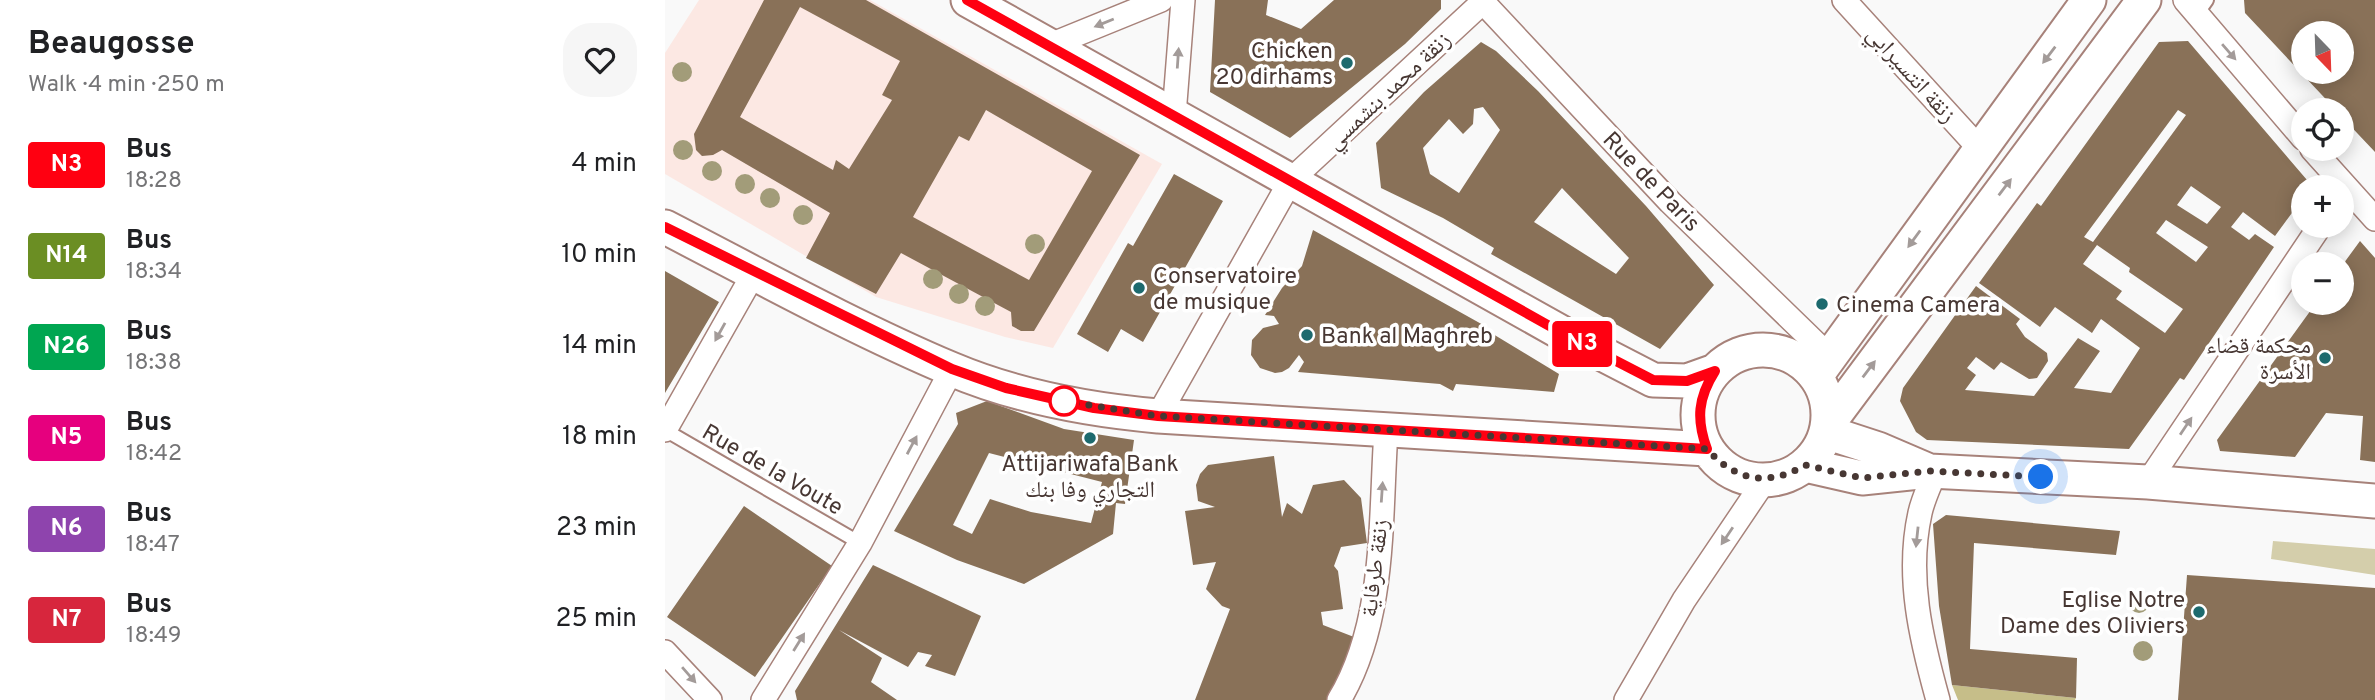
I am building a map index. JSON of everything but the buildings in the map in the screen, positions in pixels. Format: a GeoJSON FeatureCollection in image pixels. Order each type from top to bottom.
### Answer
{"type":"FeatureCollection","features":[{"type":"Feature","properties":{"kind":"main road"},"geometry":{"type":"LineString","coordinates":[[968,0],[1562,333],[1653,380],[1687,381],[1715,371],[1742,354],[1775,351],[1823,366]]}},
{"type":"Feature","properties":{"kind":"main road"},"geometry":{"type":"LineString","coordinates":[[1827,428],[1828,407],[1823,366],[2089,0]]}},
{"type":"Feature","properties":{"kind":"main road"},"geometry":{"type":"LineString","coordinates":[[1715,371],[1704,388],[1699,408],[1700,428],[1707,449],[1732,472],[1765,480],[1781,477],[1805,465],[1815,455],[1827,428],[2144,0]]}},
{"type":"Feature","properties":{"kind":"main road"},"geometry":{"type":"LineString","coordinates":[[665,227],[952,369],[1006,388],[1094,408],[1158,416],[1707,449]]}},
{"type":"Feature","properties":{"kind":"main road"},"geometry":{"type":"LineString","coordinates":[[1827,428],[1932,472]]}},
{"type":"Feature","properties":{"kind":"main road"},"geometry":{"type":"LineString","coordinates":[[1805,465],[1862,478],[1932,472],[2148,482],[2375,501]]}},
{"type":"Feature","properties":{"kind":"street"},"geometry":{"type":"LineString","coordinates":[[1048,46],[1161,0]]}},
{"type":"Feature","properties":{"kind":"street"},"geometry":{"type":"LineString","coordinates":[[1174,116],[1182,0]]}},
{"type":"Feature","properties":{"kind":"street","name":"زنقة انتسيرابي"},"geometry":{"type":"LineString","coordinates":[[1844,0],[1979,148]]}},
{"type":"Feature","properties":{"kind":"street","name":"زنقة محمد بنشمسي"},"geometry":{"type":"LineString","coordinates":[[1158,416],[1291,180],[1483,1]]}},
{"type":"Feature","properties":{"kind":"street","name":"Rue de Paris"},"geometry":{"type":"LineString","coordinates":[[1483,1],[1823,366]]}},
{"type":"Feature","properties":{"kind":"street"},"geometry":{"type":"LineString","coordinates":[[2197,5],[2291,123]]}},
{"type":"Feature","properties":{"kind":"street"},"geometry":{"type":"LineString","coordinates":[[2321,161],[2332,175]]}},
{"type":"Feature","properties":{"kind":"street"},"geometry":{"type":"LineString","coordinates":[[2354,200],[2375,219]]}},
{"type":"Feature","properties":{"kind":"street"},"geometry":{"type":"LineString","coordinates":[[2148,482],[2312,238]]}},
{"type":"Feature","properties":{"kind":"street"},"geometry":{"type":"LineString","coordinates":[[665,430],[754,273]]}},
{"type":"Feature","properties":{"kind":"street"},"geometry":{"type":"LineString","coordinates":[[763,700],[860,543],[952,369]]}},
{"type":"Feature","properties":{"kind":"street","name":"زنقة طرفاية"},"geometry":{"type":"LineString","coordinates":[[1339,700],[1354,675],[1373,608],[1386,431]]}},
{"type":"Feature","properties":{"kind":"street"},"geometry":{"type":"LineString","coordinates":[[1932,472],[1920,512],[1914,570],[1916,611],[1938,700]]}},
{"type":"Feature","properties":{"kind":"street"},"geometry":{"type":"LineString","coordinates":[[1626,700],[1684,600],[1765,480]]}},
{"type":"Feature","properties":{"kind":"street"},"geometry":{"type":"LineString","coordinates":[[665,652],[710,700]]}},
{"type":"Feature","properties":{"kind":"lane","name":"Rue de la Voute"},"geometry":{"type":"LineString","coordinates":[[665,430],[860,543]]}},
{"type":"Feature","properties":{"kind":"shaded area"},"geometry":{"type":"Polygon","coordinates":[[[699,0],[870,0],[1162,164],[1053,348],[1005,337],[876,297],[665,174],[665,53],[699,0]]]}},
{"type":"Feature","properties":{"kind":"shaded area"},"geometry":{"type":"Polygon","coordinates":[[[2273,541],[2375,549],[2375,575],[2271,559],[2273,541]]]}},
{"type":"Feature","properties":{"kind":"shaded area"},"geometry":{"type":"Polygon","coordinates":[[[1952,685],[2076,698],[1958,700],[1952,685]]]}},
{"type":"Feature","properties":{"kind":"bus line","name":"N3"},"geometry":{"type":"LineString","coordinates":[[665,227],[952,369],[1006,388],[1094,408],[1158,416],[1707,449],[1700,428],[1699,408],[1704,388],[1715,371],[1687,381],[1653,380],[1562,333],[967,0]]}},
{"type":"Feature","properties":{"kind":"place","name":"Chicken 20 dirhams"},"geometry":{"type":"Point","coordinates":[1347,63]}},
{"type":"Feature","properties":{"kind":"place","name":"Conservatoire de musique"},"geometry":{"type":"Point","coordinates":[1139,288]}},
{"type":"Feature","properties":{"kind":"place","name":"Cinema Camera"},"geometry":{"type":"Point","coordinates":[1822,304]}},
{"type":"Feature","properties":{"kind":"place","name":"Bank al Maghreb"},"geometry":{"type":"Point","coordinates":[1307,335]}},
{"type":"Feature","properties":{"kind":"place","name":"محكمة قضاء الأسرة"},"geometry":{"type":"Point","coordinates":[2325,358]}},
{"type":"Feature","properties":{"kind":"place","name":"Attijariwafa Bank التجاري وفا بنك"},"geometry":{"type":"Point","coordinates":[1090,438]}},
{"type":"Feature","properties":{"kind":"place","name":"Eglise Notre Dame des Oliviers"},"geometry":{"type":"Point","coordinates":[2199,612]}},
{"type":"Feature","properties":{"kind":"route"},"geometry":{"type":"LineString","coordinates":[[1064,401],[1125,413],[1158,416],[1707,449],[1732,472],[1765,480],[1781,477],[1805,465],[1862,478],[1929,471],[2041,477]]}}]}
